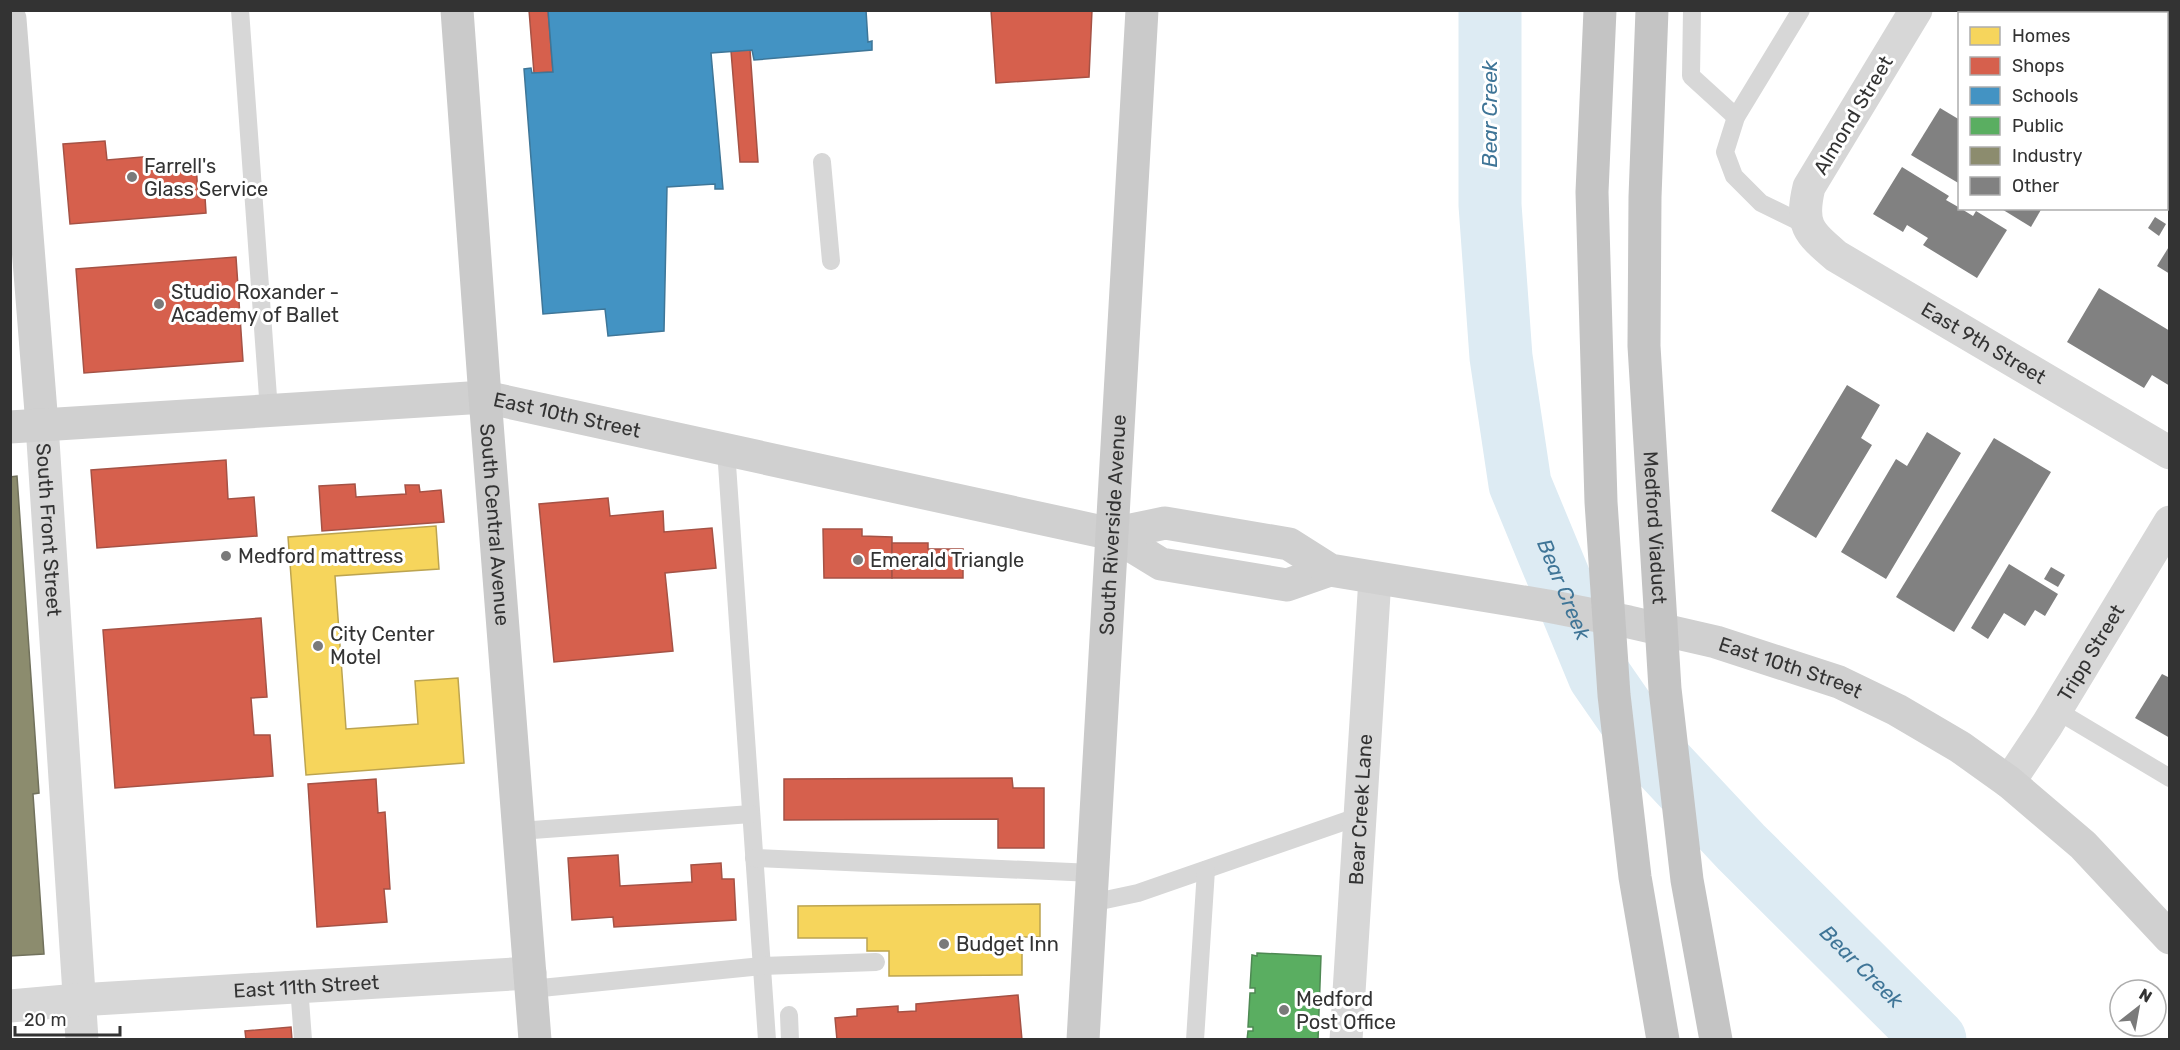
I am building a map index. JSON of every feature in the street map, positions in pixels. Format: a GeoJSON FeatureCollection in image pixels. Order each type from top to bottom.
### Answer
{"type":"FeatureCollection","features":[{"type":"Feature","properties":{"kind":"highway"},"geometry":{"type":"LineString","coordinates":[[1600,10],[1592,192],[1601,502],[1614,695],[1635,877],[1663,1040]]}},
{"type":"Feature","properties":{"kind":"highway","name":"Medford Viaduct"},"geometry":{"type":"LineString","coordinates":[[1652,10],[1645,186],[1644,346],[1665,689],[1687,880],[1716,1040]]}},
{"type":"Feature","properties":{"kind":"main road","name":"South Central Avenue"},"geometry":{"type":"LineString","coordinates":[[458,10],[485,397],[535,1040]]}},
{"type":"Feature","properties":{"kind":"main road","name":"South Riverside Avenue"},"geometry":{"type":"LineString","coordinates":[[1083,1040],[1143,10]]}},
{"type":"Feature","properties":{"kind":"street","name":"Almond Street"},"geometry":{"type":"LineString","coordinates":[[1806,225],[1805,205],[1809,187],[1916,10]]}},
{"type":"Feature","properties":{"kind":"street","name":"South Front Street"},"geometry":{"type":"LineString","coordinates":[[10,19],[26,426],[81,1040]]}},
{"type":"Feature","properties":{"kind":"street","name":"East 9th Street"},"geometry":{"type":"LineString","coordinates":[[1806,225],[1819,242],[1836,256],[2169,453]]}},
{"type":"Feature","properties":{"kind":"street","name":"East 10th Street"},"geometry":{"type":"LineString","coordinates":[[26,426],[485,397],[1112,534],[1161,564],[1287,585],[1330,570],[1548,606],[1716,642],[1839,682],[1897,710],[1960,747],[2009,782],[2083,845],[2169,938]]}},
{"type":"Feature","properties":{"kind":"street","name":"Tripp Street"},"geometry":{"type":"LineString","coordinates":[[2009,782],[2056,710],[2169,522]]}},
{"type":"Feature","properties":{"kind":"street","name":"Bear Creek Lane"},"geometry":{"type":"LineString","coordinates":[[1346,1040],[1375,578]]}},
{"type":"Feature","properties":{"kind":"street","name":"East 11th Street"},"geometry":{"type":"LineString","coordinates":[[10,1006],[299,986],[531,981]]}},
{"type":"Feature","properties":{"kind":"lane"},"geometry":{"type":"LineString","coordinates":[[240,10],[269,411]]}},
{"type":"Feature","properties":{"kind":"lane"},"geometry":{"type":"LineString","coordinates":[[1692,10],[1691,76],[1736,117]]}},
{"type":"Feature","properties":{"kind":"lane"},"geometry":{"type":"LineString","coordinates":[[1801,10],[1736,117],[1725,152],[1734,176],[1761,203],[1806,225]]}},
{"type":"Feature","properties":{"kind":"lane"},"geometry":{"type":"LineString","coordinates":[[822,162],[831,261]]}},
{"type":"Feature","properties":{"kind":"lane"},"geometry":{"type":"LineString","coordinates":[[726,450],[767,1040]]}},
{"type":"Feature","properties":{"kind":"lane"},"geometry":{"type":"LineString","coordinates":[[2056,710],[2169,778]]}},
{"type":"Feature","properties":{"kind":"lane"},"geometry":{"type":"LineString","coordinates":[[519,831],[751,814]]}},
{"type":"Feature","properties":{"kind":"lane"},"geometry":{"type":"LineString","coordinates":[[754,858],[1138,893],[1360,816]]}},
{"type":"Feature","properties":{"kind":"lane"},"geometry":{"type":"LineString","coordinates":[[1195,1040],[1206,870]]}},
{"type":"Feature","properties":{"kind":"lane"},"geometry":{"type":"LineString","coordinates":[[531,981],[762,966],[876,962]]}},
{"type":"Feature","properties":{"kind":"lane"},"geometry":{"type":"LineString","coordinates":[[299,986],[303,1040]]}},
{"type":"Feature","properties":{"kind":"lane"},"geometry":{"type":"LineString","coordinates":[[789,1014],[790,1040]]}},
{"type":"Feature","properties":{"kind":"building: Homes","name":"City Center Motel"},"geometry":{"type":"Polygon","coordinates":[[[436,526],[439,569],[335,576],[346,729],[418,724],[415,681],[458,678],[464,763],[306,775],[288,537],[436,526]]]}},
{"type":"Feature","properties":{"kind":"building: Homes","name":"Budget Inn"},"geometry":{"type":"Polygon","coordinates":[[[1040,904],[1040,937],[1022,937],[1022,975],[889,976],[889,951],[867,951],[867,938],[798,938],[798,906],[1040,904]]]}},
{"type":"Feature","properties":{"kind":"building: Shops"},"geometry":{"type":"Polygon","coordinates":[[[529,10],[548,10],[553,72],[534,73],[529,10]]]}},
{"type":"Feature","properties":{"kind":"building: Shops"},"geometry":{"type":"Polygon","coordinates":[[[991,10],[1092,10],[1089,77],[996,83],[991,10]]]}},
{"type":"Feature","properties":{"kind":"building: Shops"},"geometry":{"type":"Polygon","coordinates":[[[750,50],[758,162],[740,162],[731,51],[750,50]]]}},
{"type":"Feature","properties":{"kind":"building: Shops","name":"Farrell's Glass Service"},"geometry":{"type":"Polygon","coordinates":[[[105,141],[107,160],[154,156],[155,164],[196,161],[198,197],[205,197],[206,213],[70,224],[63,144],[105,141]]]}},
{"type":"Feature","properties":{"kind":"building: Shops","name":"Studio Roxander - Academy of Ballet"},"geometry":{"type":"Polygon","coordinates":[[[236,257],[243,361],[84,373],[76,269],[236,257]]]}},
{"type":"Feature","properties":{"kind":"building: Shops"},"geometry":{"type":"Polygon","coordinates":[[[226,460],[228,499],[254,497],[257,536],[97,548],[91,470],[226,460]]]}},
{"type":"Feature","properties":{"kind":"building: Shops"},"geometry":{"type":"Polygon","coordinates":[[[355,484],[356,497],[406,494],[405,485],[419,485],[420,492],[441,490],[444,522],[322,531],[319,486],[355,484]]]}},
{"type":"Feature","properties":{"kind":"building: Shops"},"geometry":{"type":"Polygon","coordinates":[[[608,498],[610,516],[663,511],[664,532],[712,528],[716,568],[665,573],[673,651],[554,662],[539,504],[608,498]]]}},
{"type":"Feature","properties":{"kind":"building: Shops","name":"Emerald Triangle"},"geometry":{"type":"Polygon","coordinates":[[[823,529],[862,529],[862,536],[892,537],[892,578],[824,578],[823,529]]]}},
{"type":"Feature","properties":{"kind":"building: Shops"},"geometry":{"type":"Polygon","coordinates":[[[892,543],[928,543],[928,549],[963,549],[963,578],[892,578],[892,543]]]}},
{"type":"Feature","properties":{"kind":"building: Shops"},"geometry":{"type":"Polygon","coordinates":[[[261,618],[267,697],[251,698],[254,735],[270,735],[273,776],[115,788],[103,630],[261,618]]]}},
{"type":"Feature","properties":{"kind":"building: Shops"},"geometry":{"type":"Polygon","coordinates":[[[1012,778],[1013,788],[1044,788],[1044,848],[998,848],[998,819],[784,820],[784,779],[1012,778]]]}},
{"type":"Feature","properties":{"kind":"building: Shops"},"geometry":{"type":"Polygon","coordinates":[[[376,779],[378,813],[385,812],[390,889],[384,889],[387,922],[317,927],[308,784],[376,779]]]}},
{"type":"Feature","properties":{"kind":"building: Shops"},"geometry":{"type":"Polygon","coordinates":[[[618,855],[620,886],[692,882],[691,865],[721,863],[722,879],[734,879],[736,920],[614,927],[613,917],[572,920],[568,858],[618,855]]]}},
{"type":"Feature","properties":{"kind":"building: Shops"},"geometry":{"type":"Polygon","coordinates":[[[1018,995],[1022,1040],[837,1040],[835,1018],[857,1016],[857,1009],[898,1006],[898,1012],[916,1011],[916,1004],[1018,995]]]}},
{"type":"Feature","properties":{"kind":"building: Shops"},"geometry":{"type":"Polygon","coordinates":[[[291,1027],[292,1040],[246,1040],[245,1031],[291,1027]]]}},
{"type":"Feature","properties":{"kind":"building: Schools"},"geometry":{"type":"Polygon","coordinates":[[[548,10],[866,10],[868,42],[872,41],[872,50],[754,60],[752,50],[711,53],[723,189],[715,189],[715,184],[667,187],[664,331],[608,336],[605,309],[543,314],[524,69],[531,68],[532,73],[553,72],[548,10]]]}},
{"type":"Feature","properties":{"kind":"building: Public","name":"Medford Post Office"},"geometry":{"type":"Polygon","coordinates":[[[1257,953],[1321,956],[1318,1040],[1247,1040],[1248,1031],[1253,1031],[1253,1027],[1248,1027],[1250,993],[1255,993],[1255,988],[1250,988],[1252,955],[1257,956],[1257,953]]]}},
{"type":"Feature","properties":{"kind":"building: Industry"},"geometry":{"type":"Polygon","coordinates":[[[17,476],[39,793],[33,794],[44,954],[10,956],[10,477],[17,476]]]}},
{"type":"Feature","properties":{"kind":"building: Other"},"geometry":{"type":"Polygon","coordinates":[[[1997,10],[2052,10],[2054,12],[2000,12],[1997,10]]]}},
{"type":"Feature","properties":{"kind":"building: Other"},"geometry":{"type":"Polygon","coordinates":[[[1940,108],[1958,119],[1958,183],[1911,155],[1940,108]]]}},
{"type":"Feature","properties":{"kind":"building: Other"},"geometry":{"type":"Polygon","coordinates":[[[1902,167],[1949,196],[1946,200],[1958,207],[1958,210],[1963,210],[1973,216],[1976,211],[2007,230],[1977,278],[1923,245],[1928,238],[1907,225],[1903,232],[1873,214],[1902,167]]]}},
{"type":"Feature","properties":{"kind":"building: Other"},"geometry":{"type":"Polygon","coordinates":[[[2003,210],[2041,210],[2031,227],[2003,210]]]}},
{"type":"Feature","properties":{"kind":"building: Other"},"geometry":{"type":"Polygon","coordinates":[[[2155,217],[2166,224],[2159,236],[2148,228],[2155,217]]]}},
{"type":"Feature","properties":{"kind":"building: Other"},"geometry":{"type":"Polygon","coordinates":[[[2170,245],[2170,274],[2157,266],[2170,245]]]}},
{"type":"Feature","properties":{"kind":"building: Other"},"geometry":{"type":"Polygon","coordinates":[[[2099,288],[2170,331],[2170,386],[2152,375],[2144,388],[2067,342],[2099,288]]]}},
{"type":"Feature","properties":{"kind":"building: Other"},"geometry":{"type":"Polygon","coordinates":[[[1847,385],[1880,405],[1861,438],[1872,445],[1816,538],[1771,511],[1847,385]]]}},
{"type":"Feature","properties":{"kind":"building: Other"},"geometry":{"type":"Polygon","coordinates":[[[1927,432],[1961,453],[1886,579],[1841,552],[1896,459],[1907,466],[1927,432]]]}},
{"type":"Feature","properties":{"kind":"building: Other"},"geometry":{"type":"Polygon","coordinates":[[[1994,438],[2051,472],[1954,632],[1896,597],[1994,438]]]}},
{"type":"Feature","properties":{"kind":"building: Other"},"geometry":{"type":"Polygon","coordinates":[[[2009,564],[2058,594],[2045,616],[2035,610],[2025,626],[2004,613],[1988,639],[1971,628],[2009,564]]]}},
{"type":"Feature","properties":{"kind":"building: Other"},"geometry":{"type":"Polygon","coordinates":[[[2051,567],[2065,575],[2058,587],[2044,579],[2051,567]]]}},
{"type":"Feature","properties":{"kind":"building: Other"},"geometry":{"type":"Polygon","coordinates":[[[2162,674],[2170,678],[2170,738],[2135,718],[2162,674]]]}},
{"type":"Feature","properties":{"kind":"waterway","name":"Bear Creek"},"geometry":{"type":"LineString","coordinates":[[1490,10],[1490,205],[1501,357],[1520,484],[1599,675],[1653,753],[1741,847],[1935,1040]]}},
{"type":"Feature","properties":{"kind":"place","name":"Farrell's Glass Service"},"geometry":{"type":"Point","coordinates":[132,177]}},
{"type":"Feature","properties":{"kind":"place","name":"Studio Roxander - Academy of Ballet"},"geometry":{"type":"Point","coordinates":[159,304]}},
{"type":"Feature","properties":{"kind":"place","name":"Medford mattress"},"geometry":{"type":"Point","coordinates":[226,556]}},
{"type":"Feature","properties":{"kind":"place","name":"Emerald Triangle"},"geometry":{"type":"Point","coordinates":[858,560]}},
{"type":"Feature","properties":{"kind":"place","name":"City Center Motel"},"geometry":{"type":"Point","coordinates":[318,646]}},
{"type":"Feature","properties":{"kind":"place","name":"Budget Inn"},"geometry":{"type":"Point","coordinates":[944,944]}},
{"type":"Feature","properties":{"kind":"place","name":"Medford Post Office"},"geometry":{"type":"Point","coordinates":[1284,1010]}}]}
